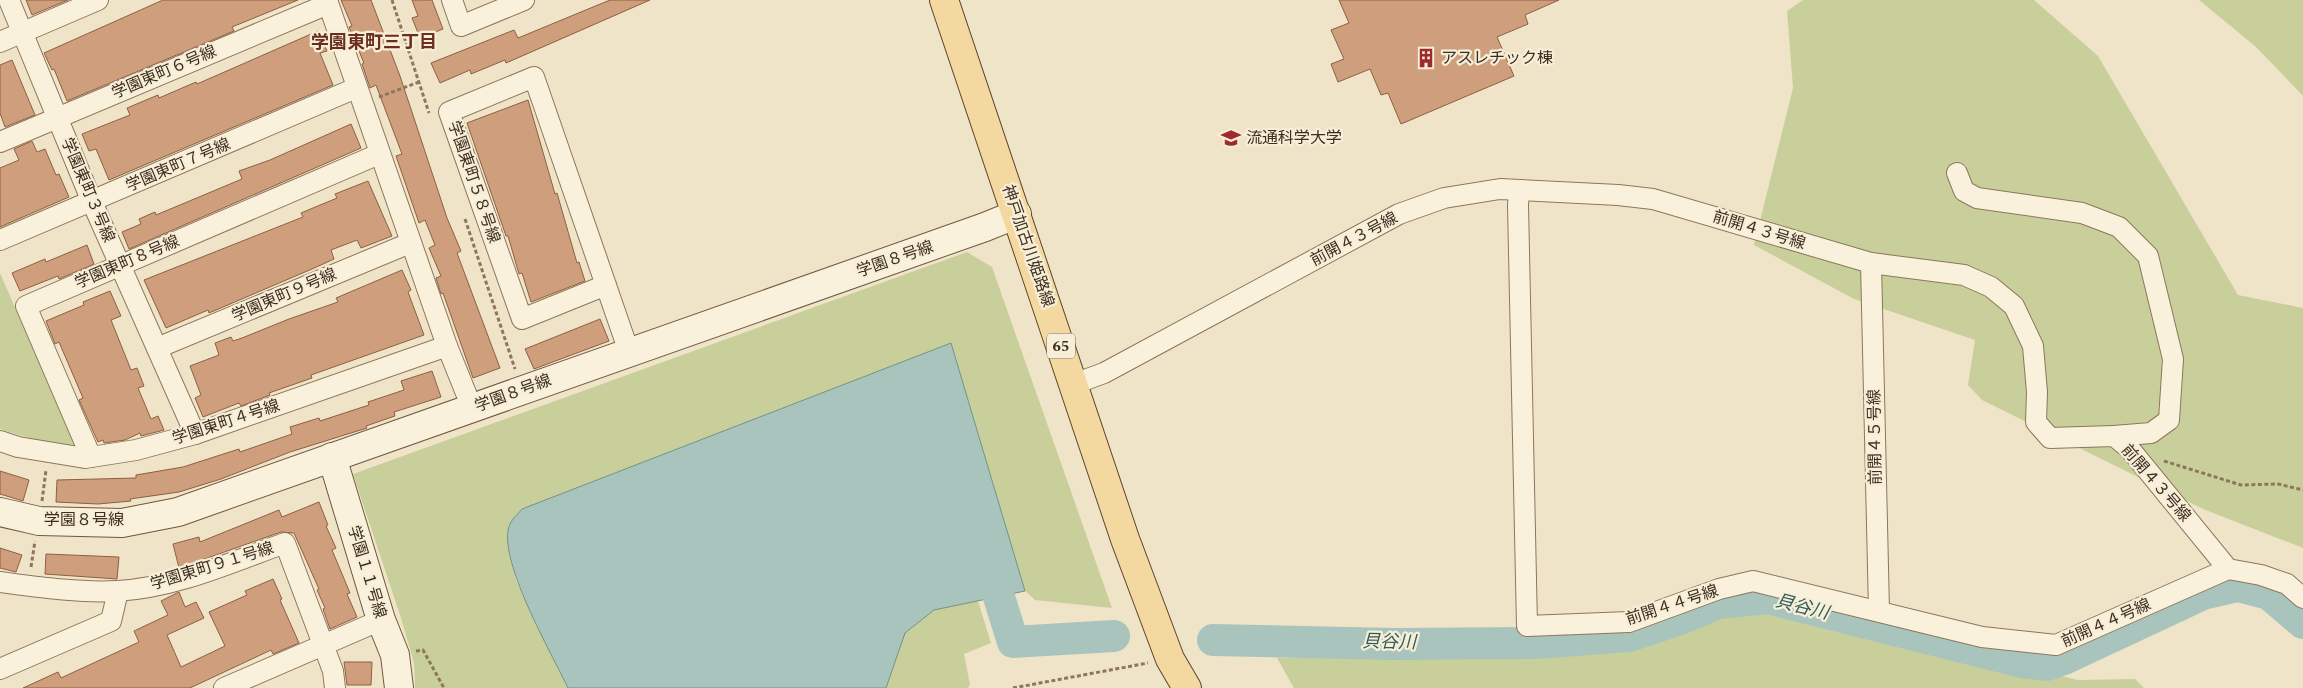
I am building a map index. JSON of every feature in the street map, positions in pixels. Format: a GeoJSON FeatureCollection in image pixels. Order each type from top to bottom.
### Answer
{"type":"FeatureCollection","features":[{"type":"Feature","properties":{"kind":"main road","name":"神戸加古川姫路線"},"geometry":{"type":"LineString","coordinates":[[944,0],[1125,539],[1170,659],[1188,688]]}},
{"type":"Feature","properties":{"kind":"street","name":"学園東町３号線"},"geometry":{"type":"LineString","coordinates":[[9,0],[92,202],[194,434]]}},
{"type":"Feature","properties":{"kind":"street"},"geometry":{"type":"LineString","coordinates":[[0,42],[98,0]]}},
{"type":"Feature","properties":{"kind":"street"},"geometry":{"type":"LineString","coordinates":[[452,0],[461,26],[524,0]]}},
{"type":"Feature","properties":{"kind":"street"},"geometry":{"type":"LineString","coordinates":[[327,2],[410,243],[447,346],[472,408]]}},
{"type":"Feature","properties":{"kind":"street","name":"学園東町６号線"},"geometry":{"type":"LineString","coordinates":[[0,142],[327,2]]}},
{"type":"Feature","properties":{"kind":"street","name":"学園東町５８号線"},"geometry":{"type":"LineString","coordinates":[[606,285],[522,319],[450,112],[534,77],[606,285],[629,352]]}},
{"type":"Feature","properties":{"kind":"street","name":"学園東町７号線"},"geometry":{"type":"LineString","coordinates":[[0,240],[359,96]]}},
{"type":"Feature","properties":{"kind":"street","name":"学園東町８号線"},"geometry":{"type":"LineString","coordinates":[[91,457],[26,306],[379,154]]}},
{"type":"Feature","properties":{"kind":"street"},"geometry":{"type":"LineString","coordinates":[[1956,173],[1964,190],[1977,198],[2082,213],[2119,227],[2148,256],[2173,359],[2169,420],[2151,434],[2114,436]]}},
{"type":"Feature","properties":{"kind":"street","name":"前開４３号線"},"geometry":{"type":"LineString","coordinates":[[1074,384],[1104,374],[1399,214],[1444,198],[1500,189],[1618,195],[1653,199],[1872,264],[1964,274],[1991,287],[2014,306],[2033,346],[2037,392],[2036,422],[2050,438],[2114,436],[2130,449],[2228,569]]}},
{"type":"Feature","properties":{"kind":"street","name":"前開４４号線"},"geometry":{"type":"LineString","coordinates":[[1519,190],[1527,626],[1629,622],[1719,589],[1753,581],[1982,637],[2056,645],[2228,569]]}},
{"type":"Feature","properties":{"kind":"street","name":"学園８号線"},"geometry":{"type":"LineString","coordinates":[[0,512],[39,520],[122,523],[178,512],[985,227],[1017,214]]}},
{"type":"Feature","properties":{"kind":"street","name":"学園東町９号線"},"geometry":{"type":"LineString","coordinates":[[157,348],[410,243]]}},
{"type":"Feature","properties":{"kind":"street","name":"前開４５号線"},"geometry":{"type":"LineString","coordinates":[[1872,264],[1879,611]]}},
{"type":"Feature","properties":{"kind":"street","name":"学園東町４号線"},"geometry":{"type":"LineString","coordinates":[[0,441],[18,447],[84,458],[136,450],[194,434],[447,346]]}},
{"type":"Feature","properties":{"kind":"street","name":"学園１１号線"},"geometry":{"type":"LineString","coordinates":[[332,457],[381,620],[395,655],[399,688]]}},
{"type":"Feature","properties":{"kind":"street","name":"学園東町９１号線"},"geometry":{"type":"LineString","coordinates":[[0,582],[28,586],[118,591],[162,584],[197,574],[285,543],[324,646]]}},
{"type":"Feature","properties":{"kind":"street"},"geometry":{"type":"LineString","coordinates":[[2228,569],[2260,575],[2287,584],[2303,598]]}},
{"type":"Feature","properties":{"kind":"street"},"geometry":{"type":"LineString","coordinates":[[0,668],[110,621],[118,591]]}},
{"type":"Feature","properties":{"kind":"street"},"geometry":{"type":"LineString","coordinates":[[224,688],[381,620]]}},
{"type":"Feature","properties":{"kind":"street"},"geometry":{"type":"LineString","coordinates":[[324,646],[333,671],[335,688]]}},
{"type":"Feature","properties":{"kind":"path"},"geometry":{"type":"LineString","coordinates":[[359,96],[419,82]]}},
{"type":"Feature","properties":{"kind":"path"},"geometry":{"type":"LineString","coordinates":[[28,586],[48,452]]}},
{"type":"Feature","properties":{"kind":"path"},"geometry":{"type":"LineString","coordinates":[[2142,464],[2156,458],[2241,485],[2278,484],[2303,490]]}},
{"type":"Feature","properties":{"kind":"path"},"geometry":{"type":"LineString","coordinates":[[395,655],[422,650],[444,688]]}},
{"type":"Feature","properties":{"kind":"path"},"geometry":{"type":"LineString","coordinates":[[1013,688],[1170,659]]}},
{"type":"Feature","properties":{"kind":"green space"},"geometry":{"type":"Polygon","coordinates":[[[1803,0],[2034,0],[2098,56],[2238,295],[2303,308],[2303,548],[2203,509],[1982,400],[1968,385],[1975,340],[1854,299],[1754,245],[1793,88],[1787,11],[1803,0]]]}},
{"type":"Feature","properties":{"kind":"green space"},"geometry":{"type":"Polygon","coordinates":[[[2199,0],[2303,0],[2303,96],[2256,47],[2199,0]]]}},
{"type":"Feature","properties":{"kind":"green space"},"geometry":{"type":"Polygon","coordinates":[[[967,252],[992,267],[1112,608],[1035,600],[1025,591],[951,343],[509,524],[508,543],[516,580],[568,688],[415,688],[414,663],[401,618],[353,474],[967,252]]]}},
{"type":"Feature","properties":{"kind":"green space"},"geometry":{"type":"Polygon","coordinates":[[[0,273],[75,445],[43,442],[0,429],[0,273]]]}},
{"type":"Feature","properties":{"kind":"green space"},"geometry":{"type":"Polygon","coordinates":[[[978,601],[991,643],[964,654],[970,685],[968,688],[886,688],[905,633],[934,610],[978,601]]]}},
{"type":"Feature","properties":{"kind":"green space"},"geometry":{"type":"Polygon","coordinates":[[[1775,608],[2078,680],[2135,679],[2144,688],[1294,688],[1277,658],[1625,652],[1723,610],[1775,608]]]}},
{"type":"Feature","properties":{"kind":"water"},"geometry":{"type":"Polygon","coordinates":[[[951,343],[1025,591],[934,610],[905,633],[886,688],[568,688],[528,606],[511,559],[508,539],[510,524],[522,509],[951,343]]]}},
{"type":"Feature","properties":{"kind":"building"},"geometry":{"type":"Polygon","coordinates":[[[26,0],[68,0],[32,15],[26,0]]]}},
{"type":"Feature","properties":{"kind":"building"},"geometry":{"type":"Polygon","coordinates":[[[163,0],[298,0],[232,27],[234,31],[67,101],[54,69],[52,70],[44,53],[163,0]]]}},
{"type":"Feature","properties":{"kind":"building"},"geometry":{"type":"Polygon","coordinates":[[[341,0],[371,0],[400,76],[447,218],[461,251],[457,253],[500,368],[473,378],[436,278],[441,276],[429,248],[435,245],[425,220],[419,223],[396,156],[402,154],[376,85],[370,88],[362,64],[364,63],[349,27],[352,26],[341,0]]]}},
{"type":"Feature","properties":{"kind":"building"},"geometry":{"type":"Polygon","coordinates":[[[412,0],[432,0],[443,29],[420,38],[412,18],[418,16],[412,0]]]}},
{"type":"Feature","properties":{"kind":"building"},"geometry":{"type":"Polygon","coordinates":[[[610,0],[650,0],[506,63],[505,60],[471,74],[470,70],[440,83],[431,63],[514,30],[518,38],[610,0]]]}},
{"type":"Feature","properties":{"kind":"building","name":"アスレチック棟"},"geometry":{"type":"Polygon","coordinates":[[[1339,0],[1559,0],[1525,15],[1528,24],[1497,37],[1514,76],[1401,124],[1388,93],[1381,95],[1370,69],[1338,82],[1331,64],[1344,59],[1331,30],[1349,23],[1339,0]]]}},
{"type":"Feature","properties":{"kind":"building"},"geometry":{"type":"Polygon","coordinates":[[[318,31],[327,51],[320,53],[333,85],[109,180],[96,149],[89,151],[82,134],[130,115],[127,108],[158,95],[159,98],[196,82],[197,84],[318,31]]]}},
{"type":"Feature","properties":{"kind":"building"},"geometry":{"type":"Polygon","coordinates":[[[12,60],[35,115],[5,127],[0,113],[0,65],[12,60]]]}},
{"type":"Feature","properties":{"kind":"building"},"geometry":{"type":"Polygon","coordinates":[[[528,100],[555,194],[557,193],[577,263],[579,262],[585,281],[531,302],[522,273],[519,274],[508,236],[506,236],[467,123],[528,100]]]}},
{"type":"Feature","properties":{"kind":"building"},"geometry":{"type":"Polygon","coordinates":[[[351,124],[361,148],[129,249],[122,232],[141,224],[139,219],[155,212],[156,215],[242,179],[239,171],[270,160],[351,124]]]}},
{"type":"Feature","properties":{"kind":"building"},"geometry":{"type":"Polygon","coordinates":[[[32,141],[37,152],[45,149],[56,175],[59,174],[69,197],[0,227],[0,168],[19,160],[14,149],[32,141]]]}},
{"type":"Feature","properties":{"kind":"building"},"geometry":{"type":"Polygon","coordinates":[[[368,181],[392,236],[361,248],[357,240],[331,250],[334,259],[209,313],[208,310],[166,328],[144,280],[303,217],[301,213],[337,198],[335,194],[368,181]]]}},
{"type":"Feature","properties":{"kind":"building"},"geometry":{"type":"Polygon","coordinates":[[[87,245],[94,264],[59,279],[58,276],[20,291],[12,273],[45,259],[46,262],[87,245]]]}},
{"type":"Feature","properties":{"kind":"building"},"geometry":{"type":"Polygon","coordinates":[[[402,270],[411,290],[408,292],[424,335],[311,375],[312,378],[269,393],[270,395],[241,406],[239,403],[203,417],[195,398],[201,395],[190,366],[219,355],[215,343],[231,337],[233,341],[242,338],[338,302],[336,298],[402,270]]]}},
{"type":"Feature","properties":{"kind":"building"},"geometry":{"type":"Polygon","coordinates":[[[110,291],[121,316],[111,320],[131,370],[137,368],[144,386],[138,388],[151,419],[158,416],[164,430],[141,436],[140,433],[125,440],[104,443],[103,440],[98,442],[79,400],[83,398],[59,342],[55,344],[46,321],[84,305],[83,302],[110,291]]]}},
{"type":"Feature","properties":{"kind":"building"},"geometry":{"type":"Polygon","coordinates":[[[600,319],[609,341],[534,369],[525,349],[600,319]]]}},
{"type":"Feature","properties":{"kind":"building"},"geometry":{"type":"Polygon","coordinates":[[[432,371],[441,397],[394,412],[395,416],[366,426],[367,428],[290,452],[221,479],[179,492],[130,499],[131,501],[98,504],[56,502],[57,480],[136,478],[136,475],[183,467],[239,449],[240,452],[292,434],[290,427],[319,418],[320,421],[369,405],[368,402],[404,390],[401,381],[432,371]]]}},
{"type":"Feature","properties":{"kind":"building"},"geometry":{"type":"Polygon","coordinates":[[[0,471],[29,480],[23,501],[0,494],[0,471]]]}},
{"type":"Feature","properties":{"kind":"building"},"geometry":{"type":"Polygon","coordinates":[[[319,502],[328,525],[326,526],[336,548],[332,550],[350,593],[347,594],[357,617],[330,629],[323,609],[325,608],[317,590],[319,589],[294,533],[281,532],[179,568],[173,544],[199,537],[200,542],[279,510],[282,517],[319,502]]]}},
{"type":"Feature","properties":{"kind":"building"},"geometry":{"type":"Polygon","coordinates":[[[0,548],[22,555],[16,572],[0,568],[0,548]]]}},
{"type":"Feature","properties":{"kind":"building"},"geometry":{"type":"Polygon","coordinates":[[[46,554],[119,557],[117,579],[45,574],[46,554]]]}},
{"type":"Feature","properties":{"kind":"building"},"geometry":{"type":"Polygon","coordinates":[[[273,579],[299,643],[273,654],[271,650],[190,688],[23,688],[58,672],[61,678],[139,642],[134,631],[168,615],[161,601],[179,592],[185,607],[196,602],[204,618],[167,635],[181,667],[225,646],[209,612],[247,595],[245,591],[273,579]]]}},
{"type":"Feature","properties":{"kind":"building"},"geometry":{"type":"Polygon","coordinates":[[[344,662],[372,662],[371,685],[347,685],[344,662]]]}},
{"type":"Feature","properties":{"kind":"waterway","name":"貝谷川"},"geometry":{"type":"LineString","coordinates":[[1213,640],[1394,644],[1535,643],[1629,636],[1680,619],[1719,603],[1767,598],[2022,662],[2047,665],[2064,659],[2203,594],[2238,586],[2269,594],[2303,623]]}},
{"type":"Feature","properties":{"kind":"waterway","name":"貝谷川"},"geometry":{"type":"LineString","coordinates":[[999,597],[1013,642],[1114,636]]}},
{"type":"Feature","properties":{"kind":"place","name":"アスレチック棟"},"geometry":{"type":"Point","coordinates":[1426,58]}},
{"type":"Feature","properties":{"kind":"place","name":"流通科学大学"},"geometry":{"type":"Point","coordinates":[1231,138]}},
{"type":"Feature","properties":{"kind":"district","name":"学園東町三丁目"},"geometry":{"type":"Point","coordinates":[374,42]}}]}
